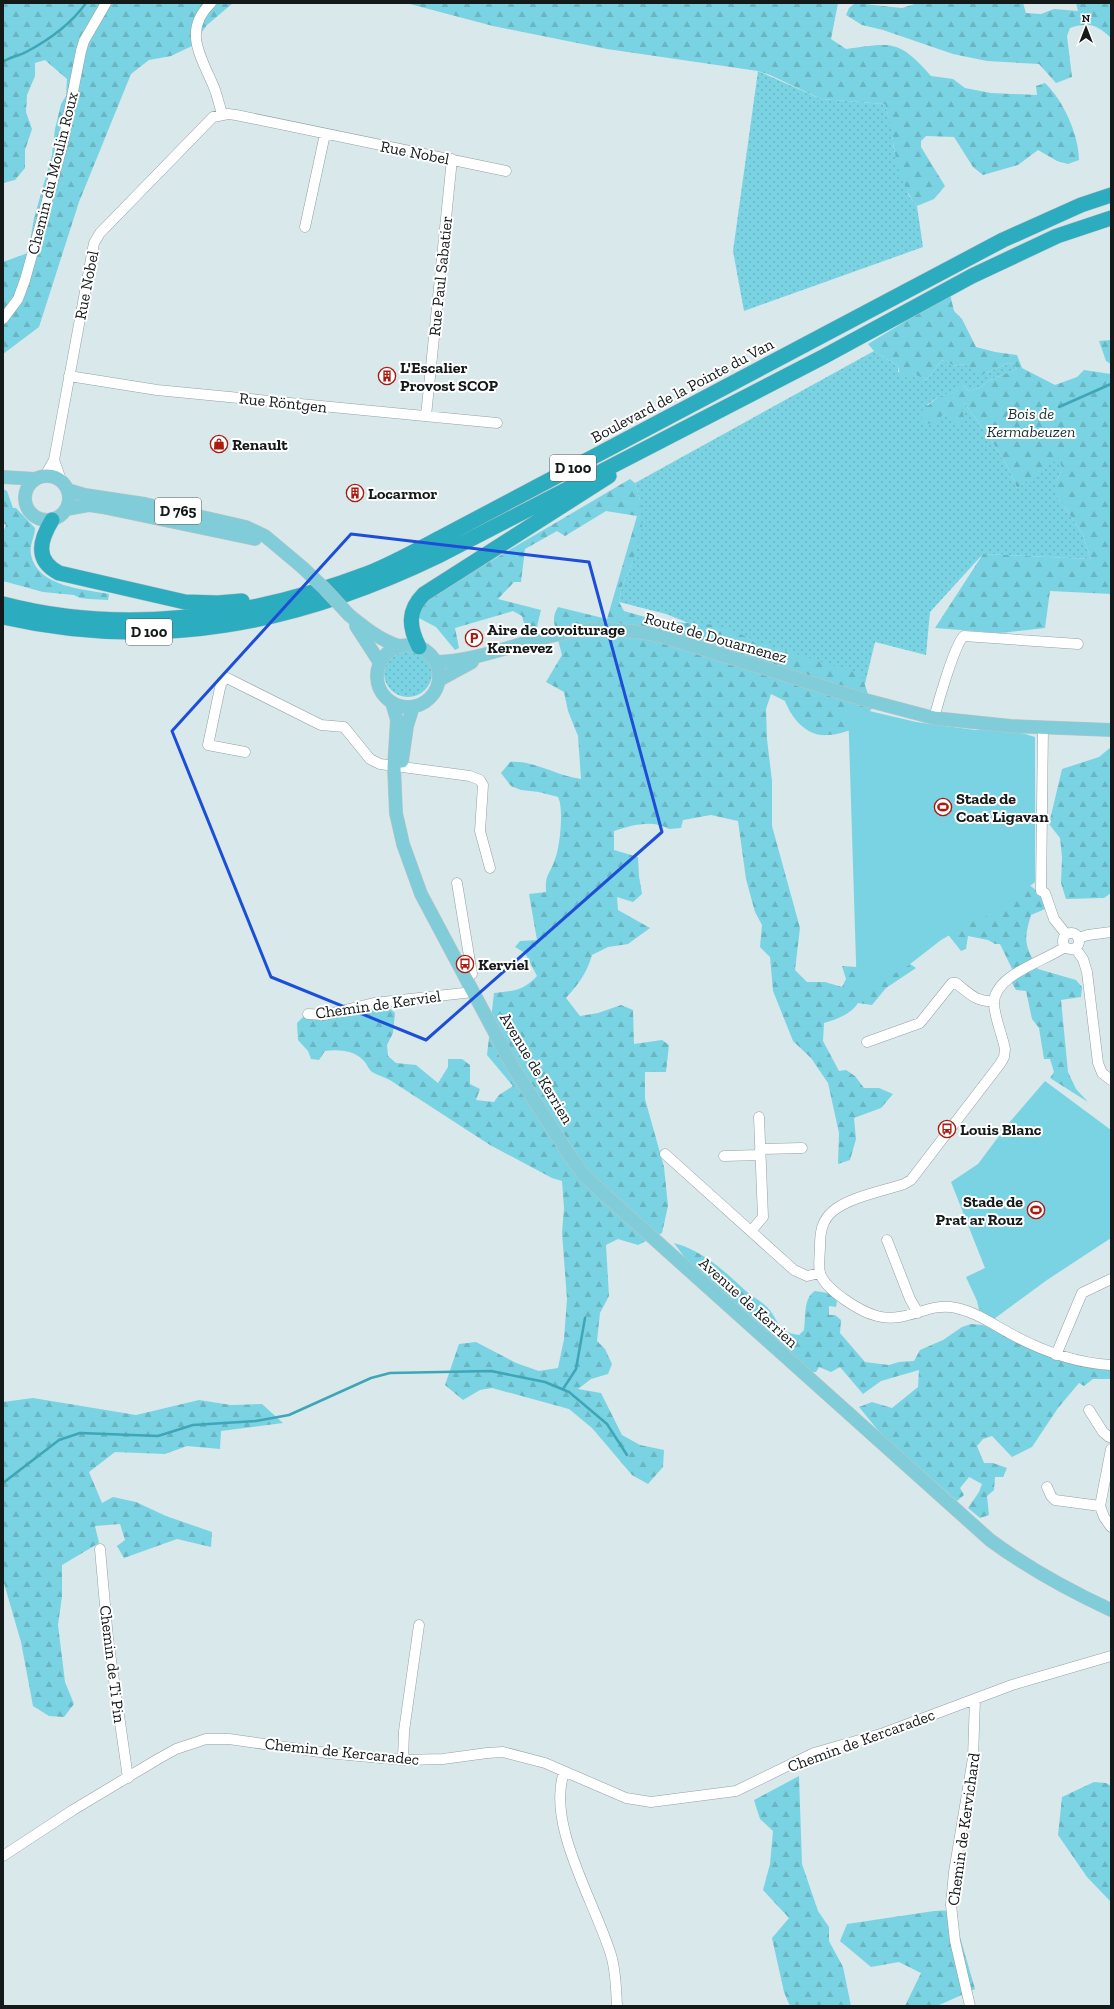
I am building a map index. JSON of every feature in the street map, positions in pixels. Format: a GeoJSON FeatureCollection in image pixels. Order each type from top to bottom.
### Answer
{"type":"FeatureCollection","features":[{"type":"Feature","properties":{"kind":"highway","name":"Boulevard de la Pointe du Van"},"geometry":{"type":"LineString","coordinates":[[3,604],[49,613],[90,617],[138,620],[187,617],[233,612],[275,603],[370,572],[440,538],[1003,240],[1081,205],[1111,195]]}},
{"type":"Feature","properties":{"kind":"highway","name":"Boulevard de la Pointe du Van"},"geometry":{"type":"LineString","coordinates":[[3,617],[60,627],[135,632],[187,630],[267,619],[342,597],[396,576],[824,357],[972,276],[1057,236],[1111,218]]}},
{"type":"Feature","properties":{"kind":"highway"},"geometry":{"type":"LineString","coordinates":[[420,647],[413,634],[410,621],[414,608],[424,594],[614,473],[664,438]]}},
{"type":"Feature","properties":{"kind":"highway"},"geometry":{"type":"LineString","coordinates":[[52,520],[44,532],[41,546],[45,562],[53,570],[68,576],[168,599],[218,603],[265,598],[370,572]]}},
{"type":"Feature","properties":{"kind":"main road"},"geometry":{"type":"LineString","coordinates":[[3,477],[19,479],[50,476],[64,485],[70,497],[67,509],[60,516],[52,520],[39,518],[33,515],[26,504],[25,497],[31,484],[40,478]]}},
{"type":"Feature","properties":{"kind":"main road"},"geometry":{"type":"LineString","coordinates":[[3,484],[16,488],[25,497]]}},
{"type":"Feature","properties":{"kind":"main road","name":"D 765"},"geometry":{"type":"LineString","coordinates":[[64,485],[84,495],[145,504],[246,527],[265,536],[324,588],[349,615],[370,632],[387,642],[399,646]]}},
{"type":"Feature","properties":{"kind":"main road","name":"D 765"},"geometry":{"type":"LineString","coordinates":[[67,509],[88,506],[102,507],[239,534],[280,550]]}},
{"type":"Feature","properties":{"kind":"main road","name":"D 765"},"geometry":{"type":"LineString","coordinates":[[349,615],[380,663]]}},
{"type":"Feature","properties":{"kind":"main road","name":"Route de Douarnenez"},"geometry":{"type":"LineString","coordinates":[[436,662],[486,655],[565,632],[600,629],[628,630],[668,638],[862,699],[934,718],[979,724],[1111,730]]}},
{"type":"Feature","properties":{"kind":"main road"},"geometry":{"type":"LineString","coordinates":[[409,645],[420,647],[432,656],[436,662],[439,680],[436,690],[430,698],[422,704],[413,707],[406,707],[392,703],[385,697],[379,685],[377,671],[380,663],[391,650],[399,646],[409,645]]}},
{"type":"Feature","properties":{"kind":"main road","name":"Route de Douarnenez"},"geometry":{"type":"LineString","coordinates":[[439,680],[486,655]]}},
{"type":"Feature","properties":{"kind":"main road","name":"Avenue de Kerrien"},"geometry":{"type":"LineString","coordinates":[[392,703],[397,720],[398,768],[411,868],[426,905],[513,1067],[579,1169],[597,1188],[970,1524],[1018,1561],[1075,1593],[1111,1610]]}},
{"type":"Feature","properties":{"kind":"main road","name":"Avenue de Kerrien"},"geometry":{"type":"LineString","coordinates":[[398,768],[413,707]]}},
{"type":"Feature","properties":{"kind":"main road","name":"Avenue de Kerrien"},"geometry":{"type":"LineString","coordinates":[[1075,1593],[1111,1604]]}},
{"type":"Feature","properties":{"kind":"street","name":"Chemin du Moulin Roux"},"geometry":{"type":"LineString","coordinates":[[3,319],[18,299],[25,280],[62,147],[84,41],[106,3]]}},
{"type":"Feature","properties":{"kind":"street"},"geometry":{"type":"LineString","coordinates":[[211,3],[200,15],[196,26],[196,36],[198,48],[217,94],[222,114]]}},
{"type":"Feature","properties":{"kind":"street","name":"Rue Nobel"},"geometry":{"type":"LineString","coordinates":[[40,478],[54,460],[91,252],[96,238],[208,121],[222,114],[236,115],[506,171]]}},
{"type":"Feature","properties":{"kind":"street"},"geometry":{"type":"LineString","coordinates":[[305,227],[325,134]]}},
{"type":"Feature","properties":{"kind":"street","name":"Rue Paul Sabatier"},"geometry":{"type":"LineString","coordinates":[[426,416],[452,159]]}},
{"type":"Feature","properties":{"kind":"street","name":"Rue Röntgen"},"geometry":{"type":"LineString","coordinates":[[69,376],[157,390],[497,423]]}},
{"type":"Feature","properties":{"kind":"street","name":"Rue Nobel"},"geometry":{"type":"LineString","coordinates":[[54,460],[64,485]]}},
{"type":"Feature","properties":{"kind":"street"},"geometry":{"type":"LineString","coordinates":[[934,718],[943,684],[949,672],[960,639],[964,636],[1078,644]]}},
{"type":"Feature","properties":{"kind":"street"},"geometry":{"type":"LineString","coordinates":[[245,752],[208,744],[220,688],[222,682],[227,678],[321,725],[329,727],[344,726],[370,759],[380,764],[398,768],[437,771],[470,776],[480,780],[483,785],[480,831],[490,868]]}},
{"type":"Feature","properties":{"kind":"street"},"geometry":{"type":"LineString","coordinates":[[1043,727],[1043,892],[1054,919],[1066,934]]}},
{"type":"Feature","properties":{"kind":"street"},"geometry":{"type":"LineString","coordinates":[[457,883],[472,974],[465,978]]}},
{"type":"Feature","properties":{"kind":"street"},"geometry":{"type":"LineString","coordinates":[[1065,947],[1071,949],[1077,943],[1093,934],[1111,932]]}},
{"type":"Feature","properties":{"kind":"street"},"geometry":{"type":"LineString","coordinates":[[1066,934],[1073,934],[1086,968],[1098,1063],[1102,1073],[1111,1080]]}},
{"type":"Feature","properties":{"kind":"street"},"geometry":{"type":"LineString","coordinates":[[1065,947],[1063,940],[1066,934]]}},
{"type":"Feature","properties":{"kind":"street"},"geometry":{"type":"LineString","coordinates":[[1065,947],[1055,954],[1025,968],[1004,982],[999,989],[994,1001],[1004,1042],[1004,1057],[912,1184],[849,1201],[830,1213],[821,1230],[820,1273],[826,1283],[838,1294],[874,1316],[900,1318],[936,1307],[957,1308],[974,1314],[1034,1347],[1056,1355],[1111,1365]]}},
{"type":"Feature","properties":{"kind":"street"},"geometry":{"type":"LineString","coordinates":[[867,1042],[920,1023],[952,983],[956,983],[978,1000],[985,1002],[994,1001]]}},
{"type":"Feature","properties":{"kind":"street","name":"Chemin de Kerviel"},"geometry":{"type":"LineString","coordinates":[[308,1014],[324,1015],[374,1003],[473,992]]}},
{"type":"Feature","properties":{"kind":"street"},"geometry":{"type":"LineString","coordinates":[[751,1231],[764,1217],[759,1117]]}},
{"type":"Feature","properties":{"kind":"street"},"geometry":{"type":"LineString","coordinates":[[724,1156],[802,1148]]}},
{"type":"Feature","properties":{"kind":"street"},"geometry":{"type":"LineString","coordinates":[[665,1154],[799,1273],[807,1276],[820,1273]]}},
{"type":"Feature","properties":{"kind":"street"},"geometry":{"type":"LineString","coordinates":[[887,1240],[910,1299],[918,1313]]}},
{"type":"Feature","properties":{"kind":"street"},"geometry":{"type":"LineString","coordinates":[[1056,1355],[1082,1293],[1111,1279]]}},
{"type":"Feature","properties":{"kind":"street"},"geometry":{"type":"LineString","coordinates":[[1089,1410],[1103,1432],[1110,1438]]}},
{"type":"Feature","properties":{"kind":"street"},"geometry":{"type":"LineString","coordinates":[[1111,1449],[1100,1506],[1104,1517],[1111,1527]]}},
{"type":"Feature","properties":{"kind":"street"},"geometry":{"type":"LineString","coordinates":[[1047,1487],[1051,1496],[1055,1500],[1100,1506]]}},
{"type":"Feature","properties":{"kind":"street","name":"Chemin de Ti Pin"},"geometry":{"type":"LineString","coordinates":[[100,1549],[108,1639],[128,1778]]}},
{"type":"Feature","properties":{"kind":"street"},"geometry":{"type":"LineString","coordinates":[[403,1760],[404,1731],[419,1625]]}},
{"type":"Feature","properties":{"kind":"street","name":"Chemin de Kercaradec"},"geometry":{"type":"LineString","coordinates":[[3,1856],[73,1810],[176,1749],[193,1742],[217,1738],[244,1740],[327,1753],[403,1760],[437,1759],[503,1752],[532,1758],[613,1794],[637,1801],[652,1802],[724,1794],[747,1786],[799,1759],[814,1753],[884,1733],[1012,1685],[1111,1656]]}},
{"type":"Feature","properties":{"kind":"street","name":"Chemin de Kervichard"},"geometry":{"type":"LineString","coordinates":[[970,2006],[955,1941],[951,1905],[954,1872],[973,1758],[975,1699]]}},
{"type":"Feature","properties":{"kind":"street"},"geometry":{"type":"LineString","coordinates":[[564,1772],[559,1797],[561,1814],[580,1873],[611,1954],[615,1976],[617,2006]]}},
{"type":"Feature","properties":{"kind":"highlighted area"},"geometry":{"type":"Polygon","coordinates":[[[351,534],[589,562],[662,832],[426,1040],[271,977],[172,731],[351,534]]]}},
{"type":"Feature","properties":{"kind":"green space"},"geometry":{"type":"Polygon","coordinates":[[[3,3],[233,3],[207,25],[192,46],[171,56],[149,60],[131,74],[79,202],[39,327],[3,354],[3,262],[28,253],[34,218],[52,155],[55,129],[61,104],[66,96],[67,79],[45,60],[35,63],[35,76],[27,95],[26,112],[32,129],[25,150],[25,168],[15,180],[3,183],[3,3]]]}},
{"type":"Feature","properties":{"kind":"green space"},"geometry":{"type":"Polygon","coordinates":[[[406,3],[838,3],[831,39],[846,49],[874,45],[894,46],[910,55],[931,76],[953,79],[965,88],[991,93],[1037,95],[1036,86],[1045,83],[1052,90],[1069,118],[1076,140],[1079,160],[1068,164],[1057,161],[1038,150],[1018,165],[983,175],[973,167],[954,137],[926,136],[921,141],[921,147],[945,186],[934,199],[917,206],[903,182],[899,170],[889,117],[885,104],[821,99],[770,75],[758,71],[607,49],[493,26],[406,3]]]}},
{"type":"Feature","properties":{"kind":"green space"},"geometry":{"type":"Polygon","coordinates":[[[855,3],[902,8],[918,3],[1023,3],[1026,13],[1041,14],[1054,9],[1078,11],[1076,3],[1111,3],[1111,38],[1101,30],[1092,26],[1082,25],[1070,28],[1067,36],[1072,77],[1056,83],[1039,64],[987,61],[953,54],[883,30],[862,25],[846,15],[849,8],[855,3]]]}},
{"type":"Feature","properties":{"kind":"green space"},"geometry":{"type":"Polygon","coordinates":[[[758,71],[821,99],[885,104],[891,125],[894,150],[909,196],[917,206],[923,247],[744,311],[733,251],[758,71]]]}},
{"type":"Feature","properties":{"kind":"green space","name":"Bois de Kermabeuzen"},"geometry":{"type":"Polygon","coordinates":[[[950,294],[954,311],[962,319],[976,347],[995,352],[1017,355],[1022,368],[1055,385],[1077,377],[1084,370],[1111,374],[1111,594],[1050,591],[1045,628],[1000,633],[935,628],[983,554],[1091,559],[1082,533],[1057,496],[1057,481],[1062,469],[1059,458],[1017,488],[1000,454],[964,403],[961,403],[964,417],[962,424],[958,425],[953,422],[952,416],[943,414],[935,424],[923,423],[920,412],[938,397],[957,391],[957,387],[959,385],[963,385],[969,391],[981,387],[988,381],[1017,369],[1014,364],[1008,363],[984,374],[980,374],[964,364],[955,366],[942,360],[926,380],[912,373],[907,378],[900,375],[898,366],[874,351],[868,344],[950,294]]]}},
{"type":"Feature","properties":{"kind":"green space"},"geometry":{"type":"Polygon","coordinates":[[[1111,340],[1111,364],[1106,361],[1099,341],[1111,340]]]}},
{"type":"Feature","properties":{"kind":"green space"},"geometry":{"type":"Polygon","coordinates":[[[874,351],[898,366],[898,372],[912,373],[926,380],[942,360],[955,366],[964,364],[984,374],[1008,363],[1014,364],[1017,369],[988,381],[981,387],[969,391],[963,385],[957,388],[958,391],[938,397],[927,405],[943,414],[964,417],[960,403],[964,403],[1000,454],[1017,488],[1059,457],[1062,469],[1057,481],[1057,496],[1082,533],[1091,559],[983,554],[930,612],[926,655],[875,642],[863,692],[666,614],[619,602],[622,586],[632,564],[640,500],[635,483],[874,351]]]}},
{"type":"Feature","properties":{"kind":"green space"},"geometry":{"type":"Polygon","coordinates":[[[630,479],[635,483],[640,500],[642,528],[632,564],[622,586],[619,602],[624,611],[659,621],[717,625],[767,645],[861,674],[873,708],[860,719],[859,728],[832,735],[820,735],[813,733],[801,726],[788,708],[785,701],[771,694],[766,709],[767,739],[772,781],[772,826],[800,928],[795,970],[807,982],[825,982],[842,987],[846,979],[842,966],[857,967],[894,953],[916,968],[886,988],[872,1005],[858,1003],[847,1014],[824,1023],[823,1041],[839,1071],[846,1070],[855,1076],[864,1088],[879,1088],[893,1094],[881,1108],[854,1118],[856,1139],[850,1160],[838,1164],[839,1133],[828,1083],[811,1058],[793,1041],[773,991],[770,957],[760,947],[762,925],[755,912],[746,879],[738,821],[711,815],[683,820],[681,828],[669,829],[656,824],[642,824],[614,831],[614,850],[638,857],[642,894],[633,902],[617,897],[618,910],[650,928],[628,944],[608,947],[592,955],[582,978],[566,998],[580,1016],[598,1013],[621,1005],[633,1010],[634,1044],[662,1040],[669,1045],[666,1072],[645,1072],[645,1099],[664,1167],[668,1206],[662,1233],[638,1245],[618,1239],[606,1245],[609,1296],[600,1313],[597,1341],[605,1349],[612,1364],[608,1374],[591,1379],[578,1389],[601,1393],[622,1435],[640,1445],[664,1450],[663,1467],[648,1484],[632,1475],[592,1428],[569,1409],[492,1388],[480,1390],[463,1400],[445,1385],[459,1344],[476,1342],[516,1363],[539,1371],[558,1368],[564,1339],[567,1299],[562,1233],[564,1208],[562,1181],[552,1178],[490,1145],[393,1082],[372,1072],[360,1057],[351,1052],[330,1050],[325,1051],[319,1060],[311,1059],[308,1051],[298,1040],[297,1023],[303,1017],[319,1020],[387,1006],[395,1013],[393,1033],[387,1045],[388,1056],[396,1063],[416,1065],[438,1083],[448,1067],[448,1059],[462,1059],[470,1065],[470,1084],[480,1089],[476,1100],[494,1102],[499,1095],[513,1086],[487,1055],[494,993],[507,992],[517,989],[527,985],[537,976],[525,953],[515,947],[520,941],[537,940],[529,894],[546,892],[547,877],[557,854],[561,828],[561,810],[558,797],[539,792],[521,790],[511,786],[501,773],[510,762],[519,762],[528,763],[563,775],[581,779],[578,736],[568,711],[564,692],[546,682],[562,655],[558,640],[560,637],[556,630],[554,619],[558,607],[607,619],[637,516],[606,511],[565,536],[557,531],[525,549],[521,582],[514,582],[498,599],[541,610],[536,631],[525,627],[522,616],[513,611],[455,628],[459,648],[455,650],[436,627],[415,616],[422,605],[438,592],[630,479]]]}},
{"type":"Feature","properties":{"kind":"green space"},"geometry":{"type":"Polygon","coordinates":[[[3,489],[7,491],[13,508],[16,508],[35,528],[31,555],[35,566],[42,574],[63,585],[109,594],[108,600],[80,598],[74,595],[43,592],[3,581],[3,533],[6,525],[3,523],[3,489]]]}},
{"type":"Feature","properties":{"kind":"green space"},"geometry":{"type":"Polygon","coordinates":[[[403,649],[413,649],[425,656],[432,668],[432,678],[425,690],[413,697],[403,697],[395,693],[388,686],[384,678],[384,668],[388,660],[395,653],[403,649]]]}},
{"type":"Feature","properties":{"kind":"green space","name":"Stade de Coat Ligavan"},"geometry":{"type":"Polygon","coordinates":[[[848,706],[916,722],[975,730],[1012,730],[1035,737],[1035,882],[998,912],[972,922],[941,940],[905,968],[857,993],[848,706]]]}},
{"type":"Feature","properties":{"kind":"green space"},"geometry":{"type":"Polygon","coordinates":[[[1111,747],[1111,893],[1104,898],[1066,899],[1061,883],[1062,857],[1060,838],[1049,824],[1062,769],[1099,757],[1111,747]]]}},
{"type":"Feature","properties":{"kind":"green space"},"geometry":{"type":"Polygon","coordinates":[[[1024,881],[1041,894],[1045,909],[1031,915],[1026,938],[1030,954],[1038,969],[1076,980],[1082,987],[1081,997],[1061,1000],[1068,1072],[1076,1089],[1088,1102],[1050,1078],[1054,1072],[1050,1059],[1044,1059],[1039,1028],[1032,1019],[1026,991],[1016,990],[1011,981],[1016,977],[1000,944],[995,944],[988,940],[968,936],[966,949],[961,951],[946,932],[1024,881]]]}},
{"type":"Feature","properties":{"kind":"green space","name":"Stade de Prat ar Rouz"},"geometry":{"type":"Polygon","coordinates":[[[1045,1081],[1111,1130],[1111,1238],[1047,1280],[994,1319],[979,1310],[977,1301],[966,1277],[985,1268],[951,1182],[978,1164],[1008,1124],[1045,1081]]]}},
{"type":"Feature","properties":{"kind":"green space"},"geometry":{"type":"Polygon","coordinates":[[[674,1243],[695,1251],[714,1263],[747,1292],[765,1305],[782,1329],[792,1334],[799,1335],[804,1330],[806,1308],[808,1298],[811,1294],[815,1291],[828,1293],[837,1301],[836,1307],[829,1306],[829,1315],[835,1315],[841,1320],[840,1333],[865,1362],[889,1365],[899,1362],[914,1361],[920,1350],[943,1340],[962,1327],[971,1324],[983,1325],[1004,1335],[1111,1367],[1111,1379],[1093,1379],[1084,1386],[1079,1383],[1058,1408],[1032,1447],[1012,1457],[992,1436],[983,1439],[977,1446],[984,1463],[993,1463],[1007,1468],[1003,1477],[995,1477],[994,1490],[987,1496],[989,1515],[980,1518],[968,1508],[979,1492],[982,1484],[969,1477],[960,1488],[964,1495],[957,1501],[881,1434],[859,1407],[872,1402],[892,1408],[918,1387],[919,1370],[881,1381],[863,1394],[840,1367],[831,1372],[819,1367],[816,1372],[808,1372],[696,1273],[674,1243]]]}},
{"type":"Feature","properties":{"kind":"green space"},"geometry":{"type":"Polygon","coordinates":[[[33,1398],[136,1415],[199,1400],[231,1405],[262,1404],[283,1423],[221,1431],[220,1449],[187,1446],[165,1454],[115,1452],[89,1472],[102,1503],[113,1497],[136,1502],[166,1516],[212,1532],[211,1547],[177,1539],[124,1558],[117,1546],[125,1540],[120,1524],[95,1526],[99,1543],[62,1565],[62,1596],[58,1625],[65,1682],[74,1704],[64,1717],[49,1716],[33,1706],[21,1642],[3,1580],[3,1402],[33,1398]]]}},
{"type":"Feature","properties":{"kind":"green space"},"geometry":{"type":"Polygon","coordinates":[[[799,1776],[802,1864],[818,1911],[829,1927],[829,1941],[843,1967],[851,2006],[790,2006],[784,1992],[772,1938],[789,1918],[763,1890],[770,1864],[773,1831],[760,1819],[754,1800],[799,1776]]]}},
{"type":"Feature","properties":{"kind":"green space"},"geometry":{"type":"Polygon","coordinates":[[[1094,1782],[1106,1783],[1111,1786],[1111,1902],[1087,1877],[1058,1835],[1062,1797],[1094,1782]]]}},
{"type":"Feature","properties":{"kind":"green space"},"geometry":{"type":"Polygon","coordinates":[[[956,1910],[958,1930],[975,1989],[937,2006],[905,2006],[921,1973],[899,1962],[871,1967],[840,1941],[847,1924],[934,1911],[956,1910]]]}},
{"type":"Feature","properties":{"kind":"waterway"},"geometry":{"type":"LineString","coordinates":[[3,62],[26,52],[51,37],[74,18],[86,3]]}},
{"type":"Feature","properties":{"kind":"waterway"},"geometry":{"type":"LineString","coordinates":[[1059,407],[1111,384]]}},
{"type":"Feature","properties":{"kind":"waterway"},"geometry":{"type":"LineString","coordinates":[[563,1389],[576,1369],[585,1318]]}},
{"type":"Feature","properties":{"kind":"waterway"},"geometry":{"type":"LineString","coordinates":[[3,1483],[59,1440],[80,1433],[158,1436],[193,1425],[256,1421],[289,1415],[371,1378],[390,1373],[491,1371],[545,1382],[569,1392],[607,1424],[627,1455]]}},
{"type":"Feature","properties":{"kind":"place","name":"L'Escalier Provost SCOP"},"geometry":{"type":"Point","coordinates":[387,376]}},
{"type":"Feature","properties":{"kind":"place","name":"Renault"},"geometry":{"type":"Point","coordinates":[219,444]}},
{"type":"Feature","properties":{"kind":"place","name":"Locarmor"},"geometry":{"type":"Point","coordinates":[355,493]}},
{"type":"Feature","properties":{"kind":"place","name":"Aire de covoiturage Kernevez"},"geometry":{"type":"Point","coordinates":[474,638]}},
{"type":"Feature","properties":{"kind":"place","name":"Stade de Coat Ligavan"},"geometry":{"type":"Point","coordinates":[943,807]}},
{"type":"Feature","properties":{"kind":"place","name":"Kerviel"},"geometry":{"type":"Point","coordinates":[465,964]}},
{"type":"Feature","properties":{"kind":"place","name":"Louis Blanc"},"geometry":{"type":"Point","coordinates":[947,1129]}},
{"type":"Feature","properties":{"kind":"place","name":"Stade de Prat ar Rouz"},"geometry":{"type":"Point","coordinates":[1036,1210]}}]}
